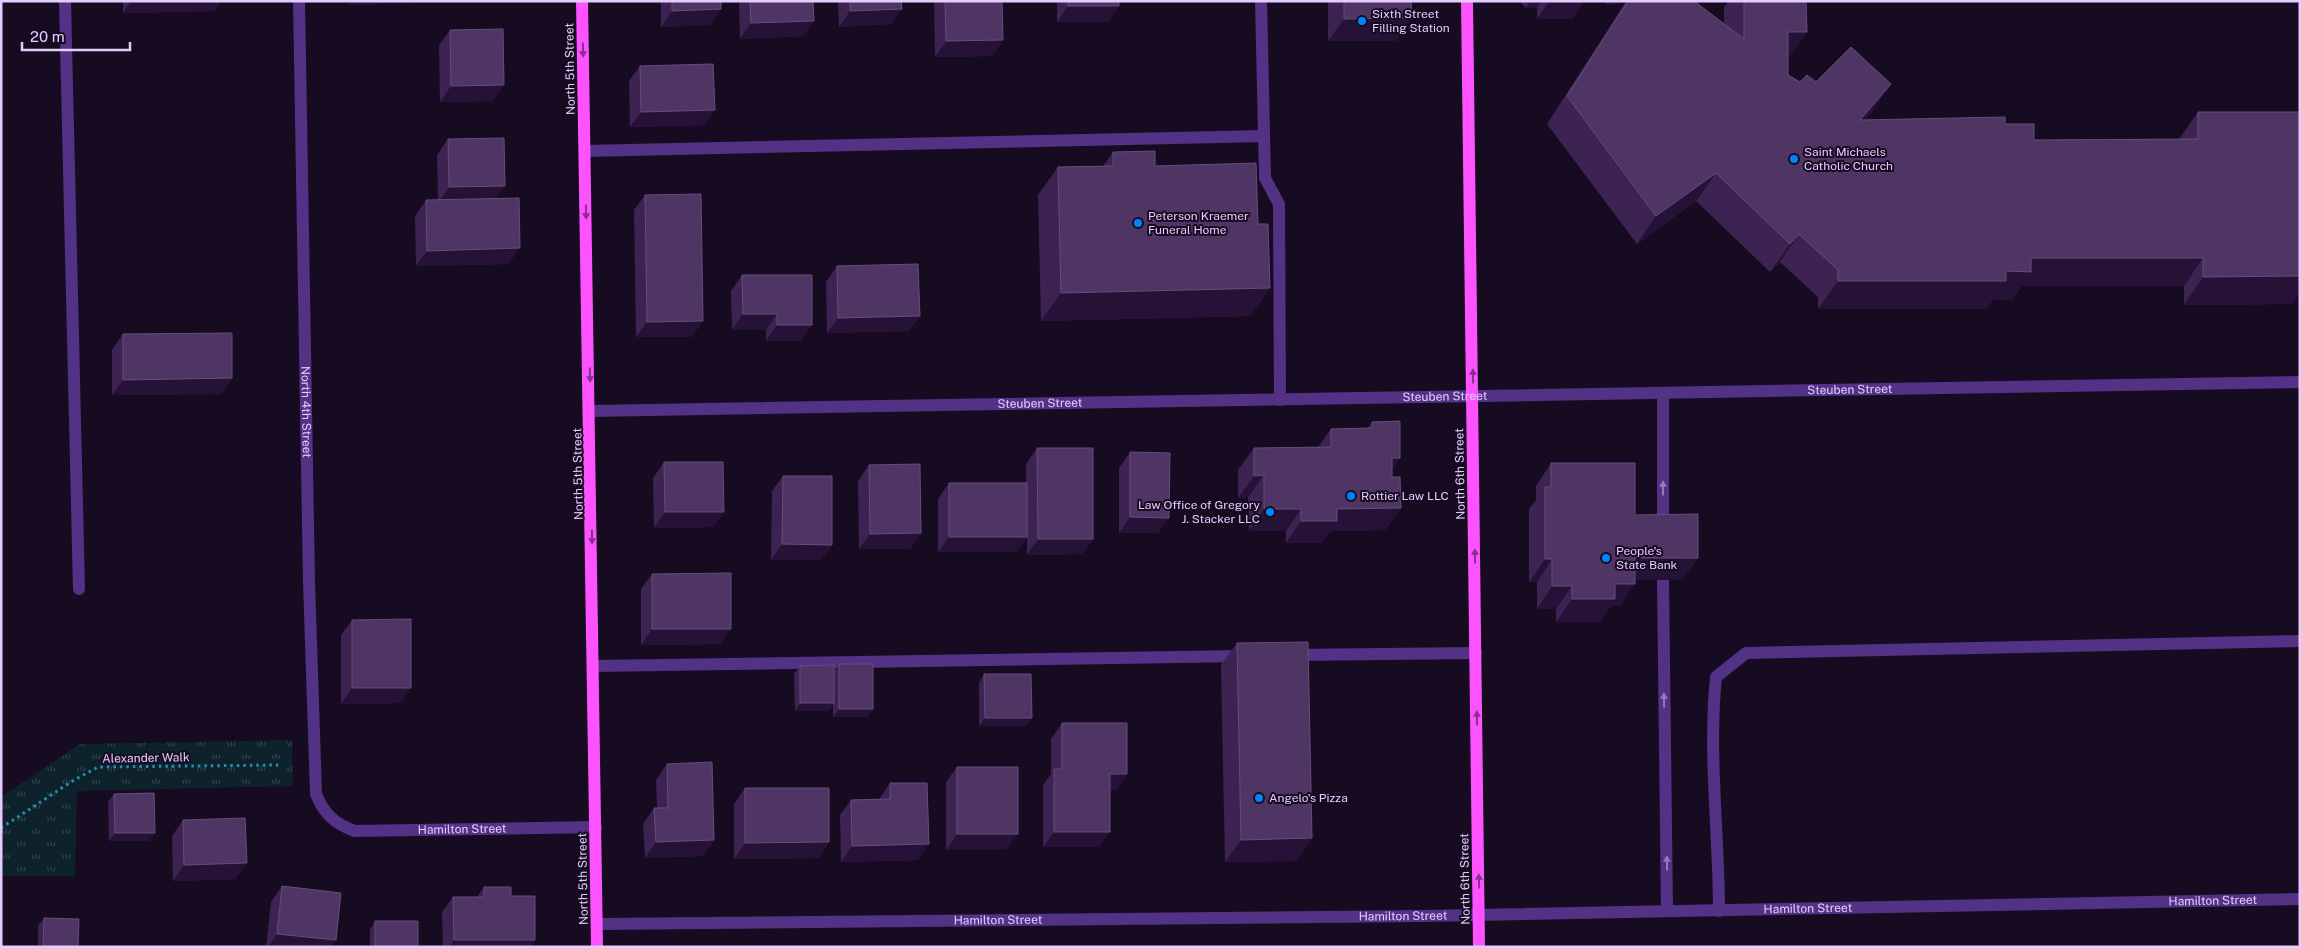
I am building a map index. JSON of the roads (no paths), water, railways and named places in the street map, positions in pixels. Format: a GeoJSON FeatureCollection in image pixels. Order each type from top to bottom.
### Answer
{"type":"FeatureCollection","features":[{"type":"Feature","properties":{"kind":"main road","name":"North 5th Street"},"geometry":{"type":"LineString","coordinates":[[582,1],[598,947]]}},
{"type":"Feature","properties":{"kind":"main road","name":"North 6th Street"},"geometry":{"type":"LineString","coordinates":[[1467,1],[1479,947]]}},
{"type":"Feature","properties":{"kind":"street"},"geometry":{"type":"LineString","coordinates":[[65,1],[79,589]]}},
{"type":"Feature","properties":{"kind":"street","name":"North 4th Street"},"geometry":{"type":"LineString","coordinates":[[300,1],[309,572],[316,794],[322,810],[332,818]]}},
{"type":"Feature","properties":{"kind":"street"},"geometry":{"type":"LineString","coordinates":[[1261,1],[1265,178],[1279,204],[1280,400]]}},
{"type":"Feature","properties":{"kind":"street"},"geometry":{"type":"LineString","coordinates":[[585,151],[1264,136]]}},
{"type":"Feature","properties":{"kind":"street","name":"Steuben Street"},"geometry":{"type":"LineString","coordinates":[[590,412],[2300,382]]}},
{"type":"Feature","properties":{"kind":"street"},"geometry":{"type":"LineString","coordinates":[[1663,393],[1663,537]]}},
{"type":"Feature","properties":{"kind":"street"},"geometry":{"type":"LineString","coordinates":[[1663,580],[1667,911]]}},
{"type":"Feature","properties":{"kind":"street"},"geometry":{"type":"LineString","coordinates":[[1719,911],[1719,865],[1712,735],[1716,677],[1746,653],[2300,641]]}},
{"type":"Feature","properties":{"kind":"street"},"geometry":{"type":"LineString","coordinates":[[1280,656],[1476,653]]}},
{"type":"Feature","properties":{"kind":"street"},"geometry":{"type":"LineString","coordinates":[[594,666],[1261,656]]}},
{"type":"Feature","properties":{"kind":"street","name":"Hamilton Street"},"geometry":{"type":"LineString","coordinates":[[332,818],[339,825],[355,831],[384,832],[596,827]]}},
{"type":"Feature","properties":{"kind":"street","name":"Hamilton Street"},"geometry":{"type":"LineString","coordinates":[[597,924],[1479,915],[2300,899]]}},
{"type":"Feature","properties":{"kind":"place","name":"Sixth Street Filling Station"},"geometry":{"type":"Point","coordinates":[1362,21]}},
{"type":"Feature","properties":{"kind":"place","name":"Saint Michaels Catholic Church"},"geometry":{"type":"Point","coordinates":[1794,159]}},
{"type":"Feature","properties":{"kind":"place","name":"Peterson Kraemer Funeral Home"},"geometry":{"type":"Point","coordinates":[1138,223]}},
{"type":"Feature","properties":{"kind":"place","name":"Rottier Law LLC"},"geometry":{"type":"Point","coordinates":[1351,496]}},
{"type":"Feature","properties":{"kind":"place","name":"Law Office of Gregory J. Stacker LLC"},"geometry":{"type":"Point","coordinates":[1270,512]}},
{"type":"Feature","properties":{"kind":"place","name":"People's State Bank"},"geometry":{"type":"Point","coordinates":[1606,558]}},
{"type":"Feature","properties":{"kind":"place","name":"Angelo's Pizza"},"geometry":{"type":"Point","coordinates":[1259,798]}}]}
